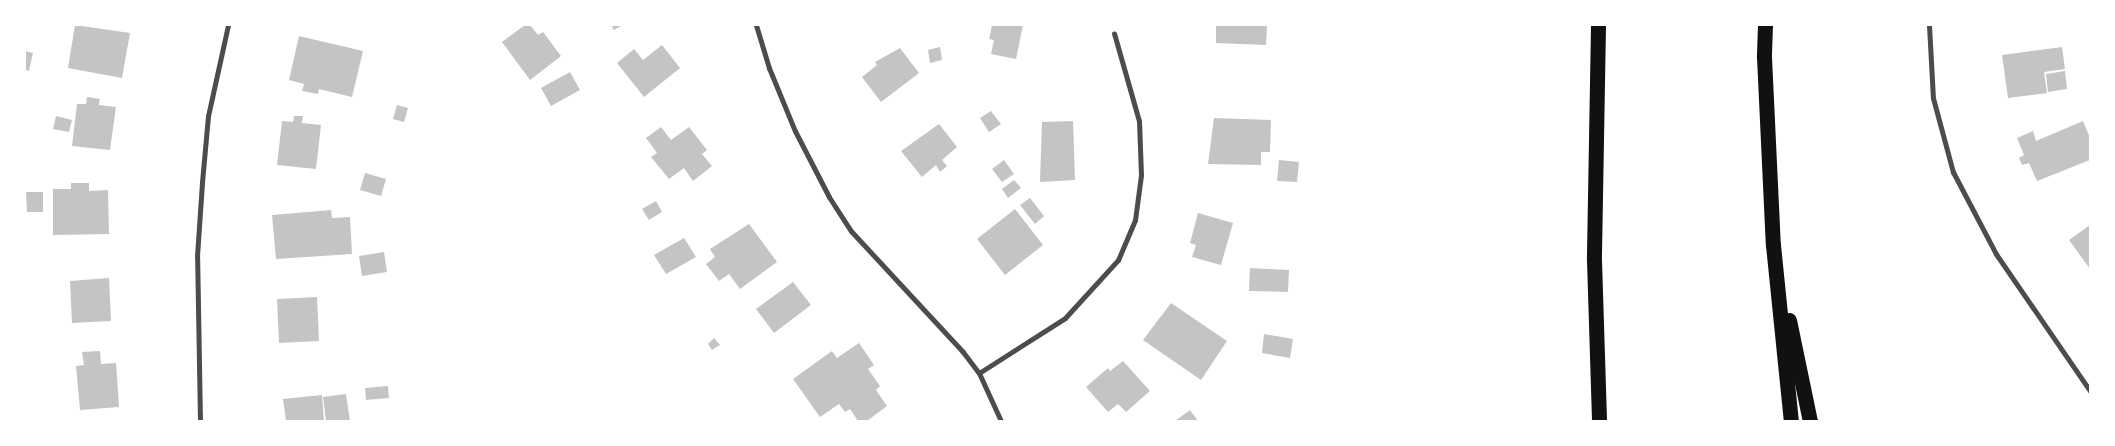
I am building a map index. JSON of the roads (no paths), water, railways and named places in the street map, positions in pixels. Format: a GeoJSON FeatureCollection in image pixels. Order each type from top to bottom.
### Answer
{"type":"FeatureCollection","features":[{"type":"Feature","properties":{"kind":"highway"},"geometry":{"type":"LineString","coordinates":[[1598,25],[1594,260],[1600,421]]}},
{"type":"Feature","properties":{"kind":"highway"},"geometry":{"type":"LineString","coordinates":[[1765,25],[1764,57],[1773,245],[1791,421]]}},
{"type":"Feature","properties":{"kind":"highway"},"geometry":{"type":"LineString","coordinates":[[1773,245],[1810,421]]}},
{"type":"Feature","properties":{"kind":"street"},"geometry":{"type":"LineString","coordinates":[[200,421],[198,256],[202,182],[208,116],[228,25]]}},
{"type":"Feature","properties":{"kind":"street"},"geometry":{"type":"LineString","coordinates":[[756,25],[769,68],[795,132],[845,222],[942,326],[978,373],[1001,421]]}},
{"type":"Feature","properties":{"kind":"street"},"geometry":{"type":"LineString","coordinates":[[1929,25],[1933,98],[1953,172],[1996,254],[2090,391]]}},
{"type":"Feature","properties":{"kind":"street"},"geometry":{"type":"LineString","coordinates":[[978,373],[1065,318],[1118,260],[1135,220],[1142,175],[1139,121],[1114,33]]}}]}
